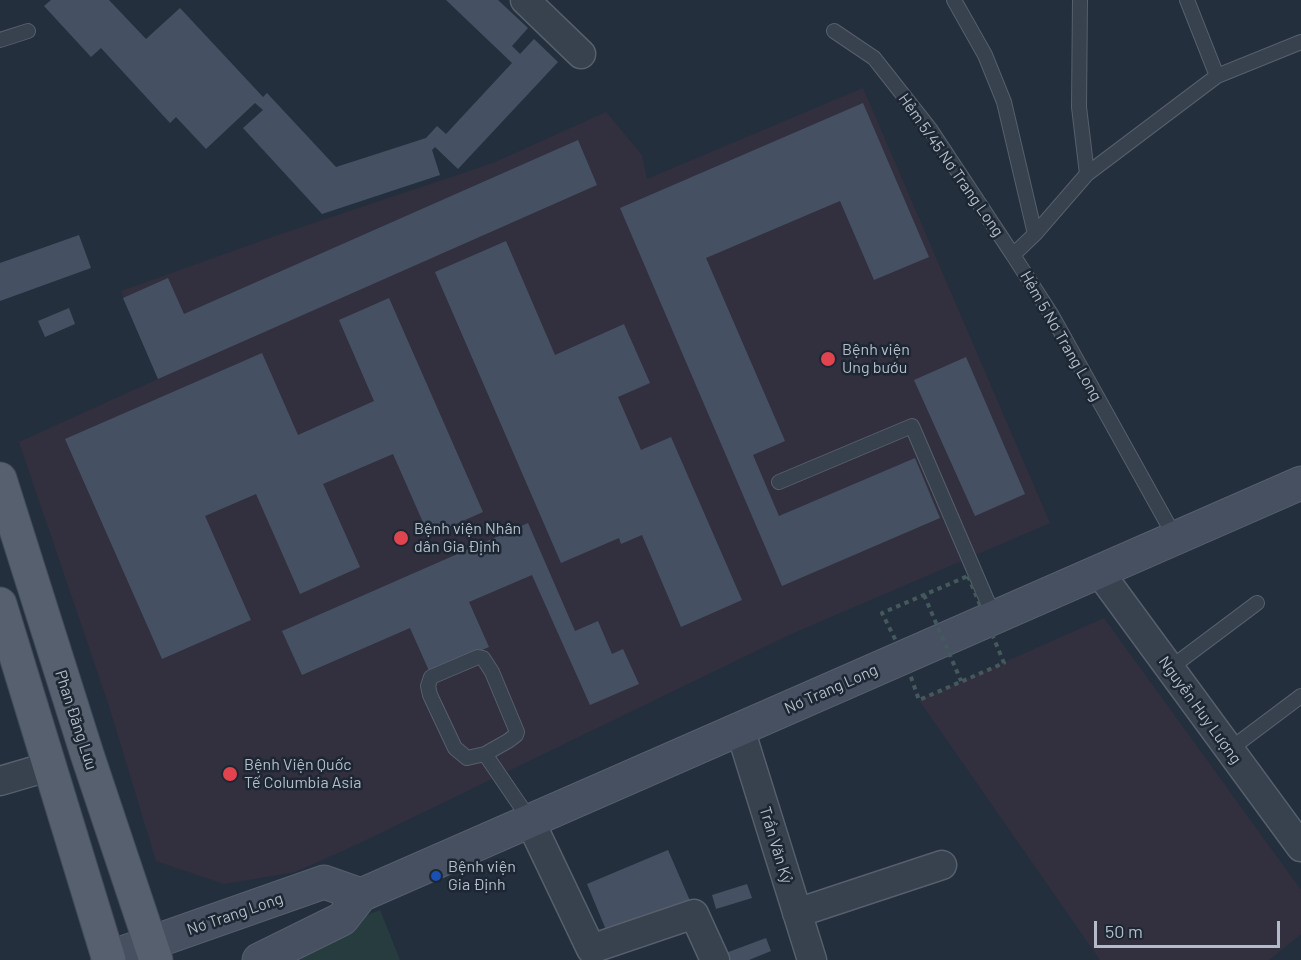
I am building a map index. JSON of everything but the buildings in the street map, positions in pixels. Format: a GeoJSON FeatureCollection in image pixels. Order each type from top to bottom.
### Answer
{"type":"FeatureCollection","features":[{"type":"Feature","properties":{"kind":"main road","name":"Phan Đăng Lưu"},"geometry":{"type":"LineString","coordinates":[[0,479],[153,952]]}},
{"type":"Feature","properties":{"kind":"main road","name":"Nơ Trang Long"},"geometry":{"type":"LineString","coordinates":[[259,960],[342,920],[361,895],[1301,483]]}},
{"type":"Feature","properties":{"kind":"main road"},"geometry":{"type":"LineString","coordinates":[[0,604],[109,959]]}},
{"type":"Feature","properties":{"kind":"main road"},"geometry":{"type":"LineString","coordinates":[[16,656],[52,644]]}},
{"type":"Feature","properties":{"kind":"main road","name":"Nơ Trang Long"},"geometry":{"type":"LineString","coordinates":[[109,959],[153,952],[324,882],[361,895]]}},
{"type":"Feature","properties":{"kind":"street"},"geometry":{"type":"LineString","coordinates":[[525,0],[581,54]]}},
{"type":"Feature","properties":{"kind":"street","name":"Nguyễn Huy Lượng"},"geometry":{"type":"LineString","coordinates":[[1100,573],[1229,750],[1297,834]]}},
{"type":"Feature","properties":{"kind":"street","name":"Trần Văn Kỷ"},"geometry":{"type":"LineString","coordinates":[[740,729],[812,960]]}},
{"type":"Feature","properties":{"kind":"street"},"geometry":{"type":"LineString","coordinates":[[0,781],[51,766]]}},
{"type":"Feature","properties":{"kind":"street"},"geometry":{"type":"LineString","coordinates":[[530,821],[591,949],[694,914],[715,960]]}},
{"type":"Feature","properties":{"kind":"street"},"geometry":{"type":"LineString","coordinates":[[797,913],[942,865]]}},
{"type":"Feature","properties":{"kind":"lane"},"geometry":{"type":"LineString","coordinates":[[954,0],[986,55],[1004,102],[1035,234]]}},
{"type":"Feature","properties":{"kind":"lane"},"geometry":{"type":"LineString","coordinates":[[1080,0],[1079,107],[1087,174]]}},
{"type":"Feature","properties":{"kind":"lane"},"geometry":{"type":"LineString","coordinates":[[1187,0],[1217,76]]}},
{"type":"Feature","properties":{"kind":"lane","name":"Hẻm 5/45 Nơ Trang Long"},"geometry":{"type":"LineString","coordinates":[[834,31],[874,58],[930,129],[1013,255]]}},
{"type":"Feature","properties":{"kind":"lane"},"geometry":{"type":"LineString","coordinates":[[0,40],[28,32]]}},
{"type":"Feature","properties":{"kind":"lane","name":"Hẻm 5 Nơ Trang Long"},"geometry":{"type":"LineString","coordinates":[[1176,539],[1051,314],[1013,255],[1035,234],[1087,174],[1217,76],[1301,42]]}},
{"type":"Feature","properties":{"kind":"lane"},"geometry":{"type":"LineString","coordinates":[[779,482],[912,426],[995,619]]}},
{"type":"Feature","properties":{"kind":"lane"},"geometry":{"type":"LineString","coordinates":[[1169,669],[1257,603]]}},
{"type":"Feature","properties":{"kind":"lane"},"geometry":{"type":"LineString","coordinates":[[478,657],[483,658],[492,672],[517,732],[508,741],[485,754],[466,758],[455,748],[428,686],[431,677],[478,657]]}},
{"type":"Feature","properties":{"kind":"lane"},"geometry":{"type":"LineString","coordinates":[[1229,750],[1301,696]]}},
{"type":"Feature","properties":{"kind":"lane"},"geometry":{"type":"LineString","coordinates":[[485,754],[530,821]]}},
{"type":"Feature","properties":{"kind":"path"},"geometry":{"type":"LineString","coordinates":[[882,613],[924,595],[961,681]]}},
{"type":"Feature","properties":{"kind":"path"},"geometry":{"type":"LineString","coordinates":[[904,657],[920,700],[1004,663]]}},
{"type":"Feature","properties":{"kind":"shaded area","name":"Bệnh viện Nhân dân Gia Định"},"geometry":{"type":"Polygon","coordinates":[[[863,88],[1050,523],[789,635],[360,843],[295,872],[224,884],[156,861],[109,706],[19,442],[158,379],[121,291],[275,236],[493,163],[606,112],[642,155],[647,179],[863,88]]]}},
{"type":"Feature","properties":{"kind":"shaded area"},"geometry":{"type":"Polygon","coordinates":[[[1104,618],[1301,890],[1301,934],[1269,960],[1100,960],[919,700],[1104,618]]]}},
{"type":"Feature","properties":{"kind":"green space"},"geometry":{"type":"Polygon","coordinates":[[[380,910],[400,960],[265,960],[273,953],[380,910]]]}},
{"type":"Feature","properties":{"kind":"place","name":"Bệnh viện Ung bướu"},"geometry":{"type":"Point","coordinates":[828,359]}},
{"type":"Feature","properties":{"kind":"place","name":"Bệnh viện Nhân dân Gia Định"},"geometry":{"type":"Point","coordinates":[401,538]}},
{"type":"Feature","properties":{"kind":"place","name":"Bệnh Viện Quốc Tế Columbia Asia"},"geometry":{"type":"Point","coordinates":[230,774]}},
{"type":"Feature","properties":{"kind":"place","name":"Bệnh viện Gia Định"},"geometry":{"type":"Point","coordinates":[436,876]}}]}
